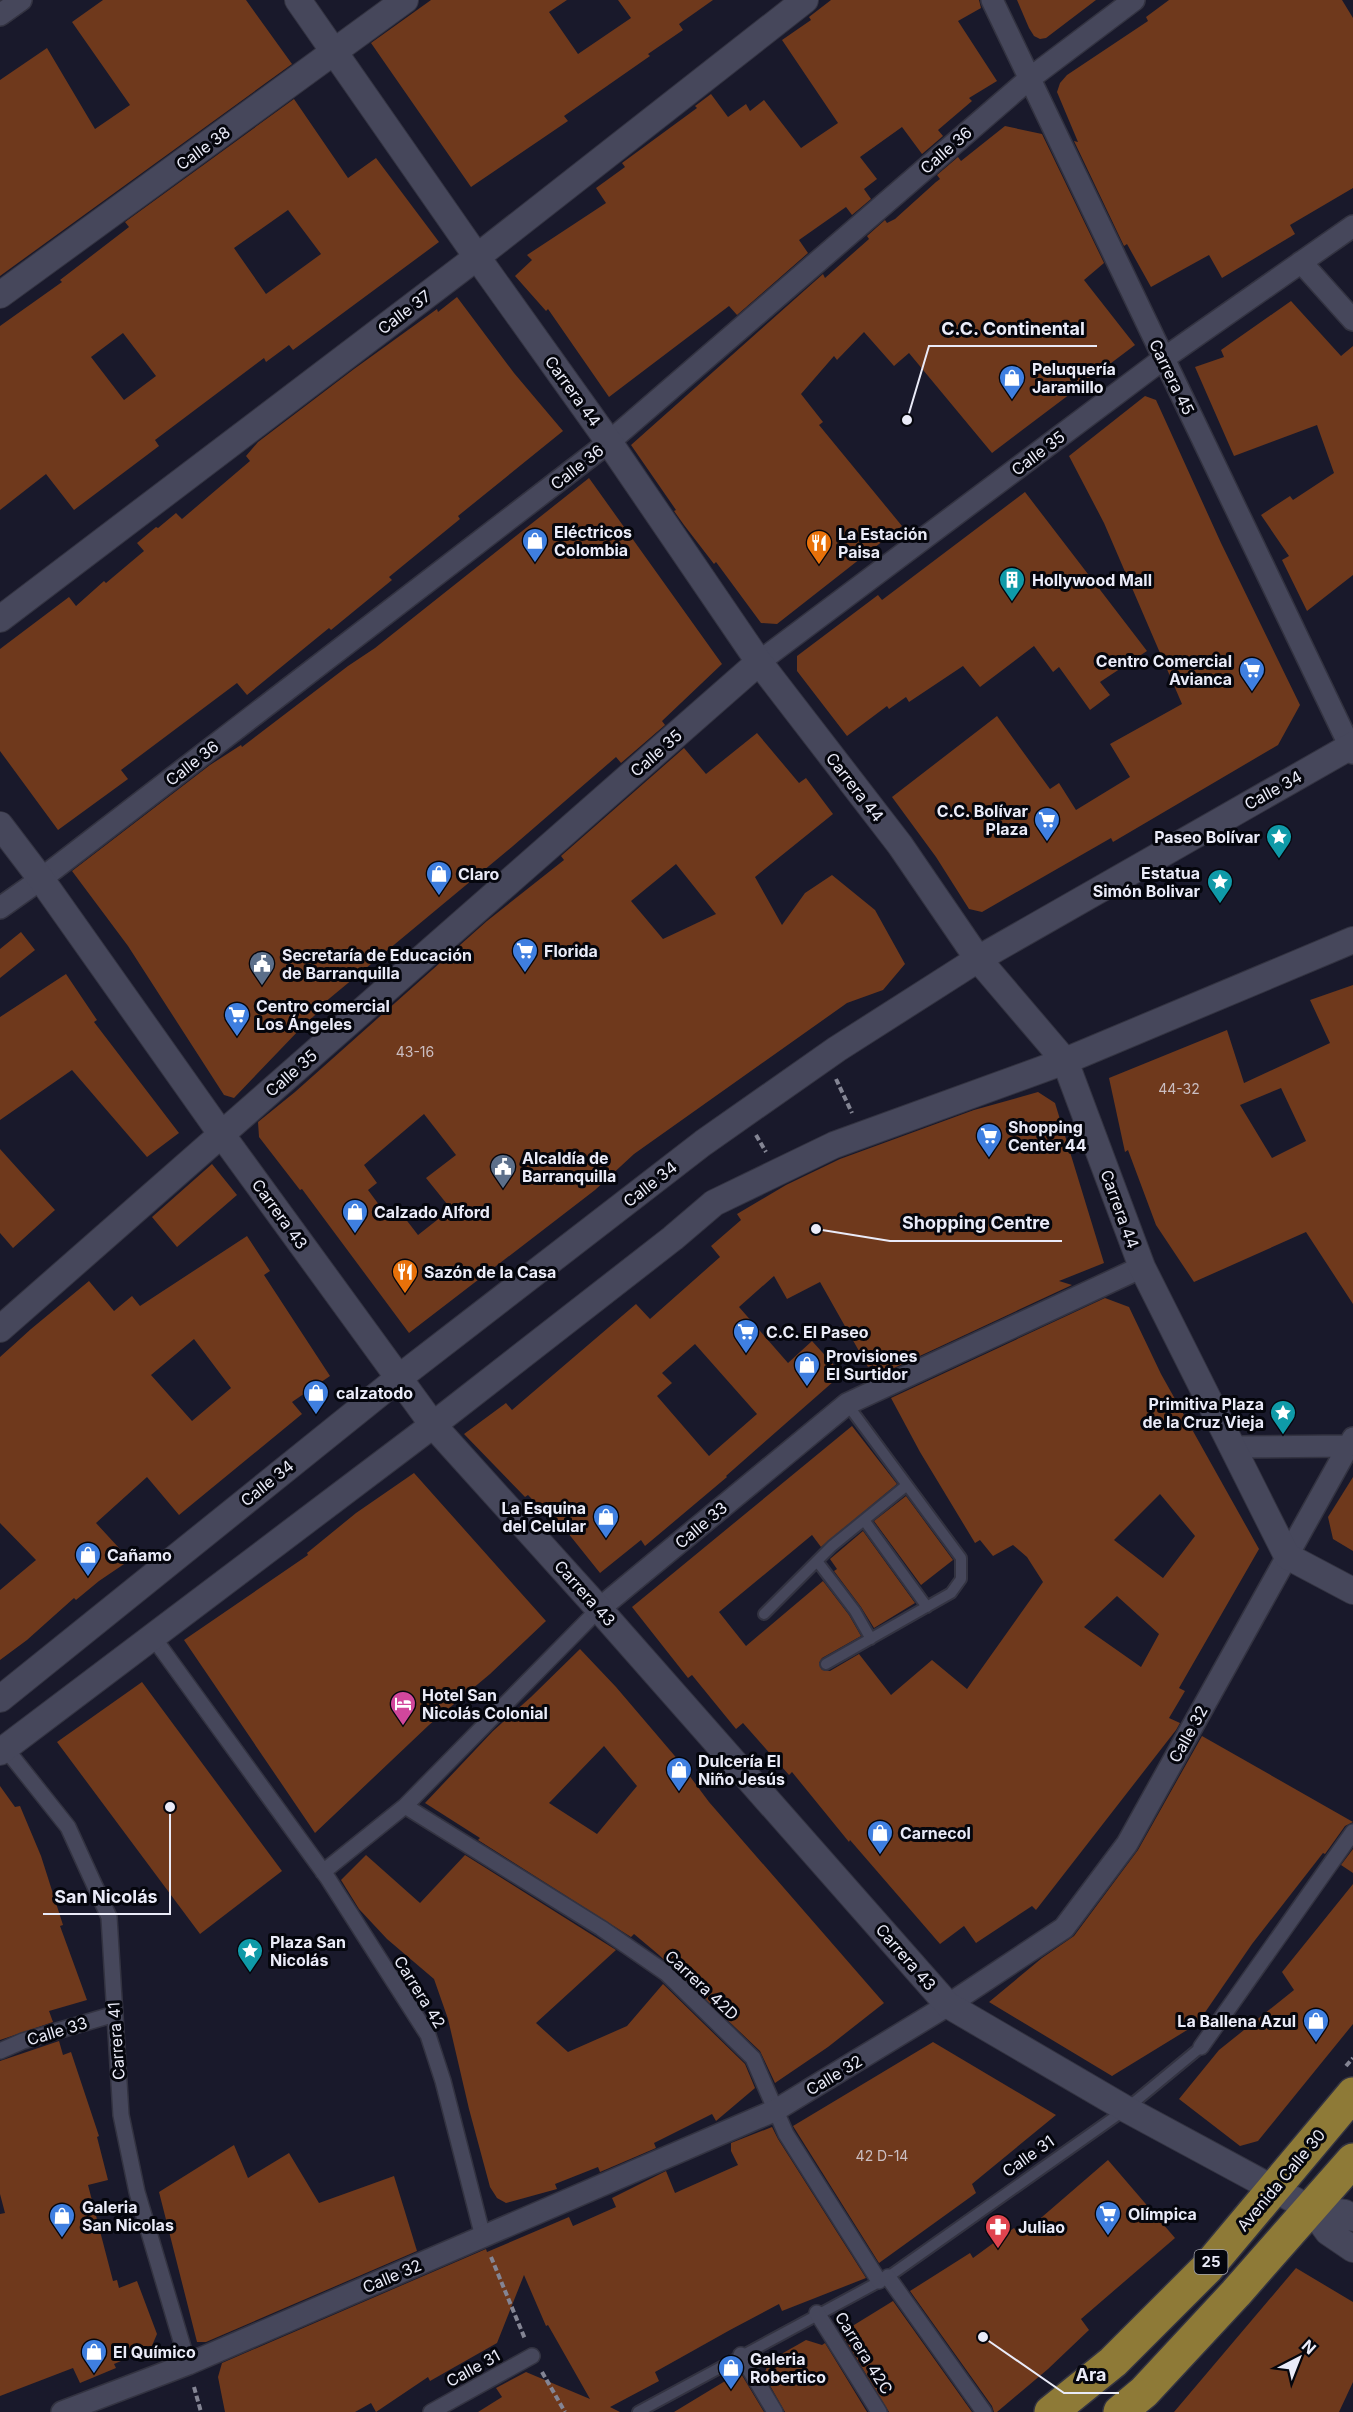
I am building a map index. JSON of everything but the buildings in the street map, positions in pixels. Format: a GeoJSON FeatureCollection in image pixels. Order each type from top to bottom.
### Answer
{"type":"FeatureCollection","features":[{"type":"Feature","properties":{"kind":"highway","name":"Avenida Calle 30"},"geometry":{"type":"LineString","coordinates":[[1051,2412],[1121,2354],[1208,2267],[1353,2094]]}},
{"type":"Feature","properties":{"kind":"highway","name":"25"},"geometry":{"type":"LineString","coordinates":[[1120,2412],[1144,2392],[1353,2160]]}},
{"type":"Feature","properties":{"kind":"street"},"geometry":{"type":"LineString","coordinates":[[0,15],[21,0]]}},
{"type":"Feature","properties":{"kind":"street","name":"Carrera 44"},"geometry":{"type":"LineString","coordinates":[[298,0],[609,442],[759,662],[900,844],[978,959],[1065,1061],[1142,1267],[1287,1556]]}},
{"type":"Feature","properties":{"kind":"street","name":"Calle 38"},"geometry":{"type":"LineString","coordinates":[[0,295],[405,0]]}},
{"type":"Feature","properties":{"kind":"street","name":"Calle 37"},"geometry":{"type":"LineString","coordinates":[[0,619],[477,257],[805,0]]}},
{"type":"Feature","properties":{"kind":"street","name":"Carrera 45"},"geometry":{"type":"LineString","coordinates":[[992,0],[1352,748]]}},
{"type":"Feature","properties":{"kind":"street","name":"Calle 36"},"geometry":{"type":"LineString","coordinates":[[0,908],[41,879],[609,442],[1029,79],[1134,0]]}},
{"type":"Feature","properties":{"kind":"street","name":"Calle 35"},"geometry":{"type":"LineString","coordinates":[[0,1329],[759,662],[1164,359],[1353,226]]}},
{"type":"Feature","properties":{"kind":"street"},"geometry":{"type":"LineString","coordinates":[[1302,262],[1353,320]]}},
{"type":"Feature","properties":{"kind":"street","name":"Calle 34"},"geometry":{"type":"LineString","coordinates":[[0,1699],[400,1377],[688,1154],[826,1056],[978,959],[1352,748]]}},
{"type":"Feature","properties":{"kind":"street","name":"Carrera 43"},"geometry":{"type":"LineString","coordinates":[[0,825],[433,1425],[600,1609],[948,2005],[1126,2109],[1311,2209],[1345,2213],[1353,2217]]}},
{"type":"Feature","properties":{"kind":"street"},"geometry":{"type":"LineString","coordinates":[[2,1747],[153,1637],[433,1425],[664,1245],[714,1203],[834,1145],[1065,1061],[1353,940]]}},
{"type":"Feature","properties":{"kind":"street","name":"Calle 33"},"geometry":{"type":"LineString","coordinates":[[323,1872],[405,1806],[600,1609],[847,1404],[1142,1267]]}},
{"type":"Feature","properties":{"kind":"street"},"geometry":{"type":"LineString","coordinates":[[1232,1447],[1351,1444]]}},
{"type":"Feature","properties":{"kind":"street","name":"Calle 32"},"geometry":{"type":"LineString","coordinates":[[62,2412],[188,2364],[776,2110],[948,2005],[1065,1928],[1127,1844],[1351,1444]]}},
{"type":"Feature","properties":{"kind":"street"},"geometry":{"type":"LineString","coordinates":[[1287,1556],[1353,1591]]}},
{"type":"Feature","properties":{"kind":"street","name":"Carrera 42"},"geometry":{"type":"LineString","coordinates":[[153,1637],[323,1872],[428,2035],[443,2081],[483,2237]]}},
{"type":"Feature","properties":{"kind":"street","name":"Carrera 41"},"geometry":{"type":"LineString","coordinates":[[2,1747],[68,1827],[109,1917],[121,2115],[136,2192],[188,2364]]}},
{"type":"Feature","properties":{"kind":"street","name":"Carrera 42D"},"geometry":{"type":"LineString","coordinates":[[405,1806],[601,1928],[666,1973],[753,2058],[786,2134],[884,2279],[984,2412]]}},
{"type":"Feature","properties":{"kind":"street","name":"Calle 31"},"geometry":{"type":"LineString","coordinates":[[1201,2047],[1353,1832]]}},
{"type":"Feature","properties":{"kind":"street","name":"Calle 33"},"geometry":{"type":"LineString","coordinates":[[0,2051],[23,2041],[114,2014]]}},
{"type":"Feature","properties":{"kind":"street","name":"Carrera 43"},"geometry":{"type":"LineString","coordinates":[[1311,2209],[1328,2232],[1353,2249]]}},
{"type":"Feature","properties":{"kind":"street","name":"Carrera 42C"},"geometry":{"type":"LineString","coordinates":[[818,2313],[879,2412]]}},
{"type":"Feature","properties":{"kind":"street"},"geometry":{"type":"LineString","coordinates":[[741,2355],[775,2412]]}},
{"type":"Feature","properties":{"kind":"street","name":"Calle 31"},"geometry":{"type":"LineString","coordinates":[[430,2412],[532,2356]]}},
{"type":"Feature","properties":{"kind":"lane"},"geometry":{"type":"LineString","coordinates":[[826,1664],[951,1593],[961,1579],[961,1558],[847,1404]]}},
{"type":"Feature","properties":{"kind":"lane"},"geometry":{"type":"LineString","coordinates":[[764,1614],[832,1546],[907,1485]]}},
{"type":"Feature","properties":{"kind":"lane"},"geometry":{"type":"LineString","coordinates":[[864,1520],[927,1607]]}},
{"type":"Feature","properties":{"kind":"lane"},"geometry":{"type":"LineString","coordinates":[[817,1561],[855,1611],[871,1639]]}},
{"type":"Feature","properties":{"kind":"lane","name":"Calle 31"},"geometry":{"type":"LineString","coordinates":[[638,2412],[884,2279],[1126,2109],[1201,2047]]}},
{"type":"Feature","properties":{"kind":"path"},"geometry":{"type":"LineString","coordinates":[[826,1056],[862,1135]]}},
{"type":"Feature","properties":{"kind":"path"},"geometry":{"type":"LineString","coordinates":[[744,1114],[777,1173]]}},
{"type":"Feature","properties":{"kind":"path"},"geometry":{"type":"LineString","coordinates":[[483,2237],[532,2356],[565,2412]]}},
{"type":"Feature","properties":{"kind":"place","name":"Peluquería Jaramillo"},"geometry":{"type":"Point","coordinates":[1012,401]}},
{"type":"Feature","properties":{"kind":"place","name":"C.C. Continental"},"geometry":{"type":"Point","coordinates":[907,420]}},
{"type":"Feature","properties":{"kind":"place","name":"Eléctricos Colombia"},"geometry":{"type":"Point","coordinates":[535,564]}},
{"type":"Feature","properties":{"kind":"place","name":"La Estación Paisa"},"geometry":{"type":"Point","coordinates":[819,566]}},
{"type":"Feature","properties":{"kind":"place","name":"Hollywood Mall"},"geometry":{"type":"Point","coordinates":[1012,603]}},
{"type":"Feature","properties":{"kind":"place","name":"Centro Comercial Avianca"},"geometry":{"type":"Point","coordinates":[1252,693]}},
{"type":"Feature","properties":{"kind":"place","name":"C.C. Bolívar Plaza"},"geometry":{"type":"Point","coordinates":[1047,843]}},
{"type":"Feature","properties":{"kind":"place","name":"Paseo Bolívar"},"geometry":{"type":"Point","coordinates":[1279,860]}},
{"type":"Feature","properties":{"kind":"place","name":"Claro"},"geometry":{"type":"Point","coordinates":[439,897]}},
{"type":"Feature","properties":{"kind":"place","name":"Estatua Simón Bolivar"},"geometry":{"type":"Point","coordinates":[1220,905]}},
{"type":"Feature","properties":{"kind":"place","name":"Florida"},"geometry":{"type":"Point","coordinates":[525,974]}},
{"type":"Feature","properties":{"kind":"place","name":"Secretaría de Educación de Barranquilla"},"geometry":{"type":"Point","coordinates":[262,987]}},
{"type":"Feature","properties":{"kind":"place","name":"Centro comercial Los Ángeles"},"geometry":{"type":"Point","coordinates":[237,1038]}},
{"type":"Feature","properties":{"kind":"place","name":"Shopping Center 44"},"geometry":{"type":"Point","coordinates":[989,1159]}},
{"type":"Feature","properties":{"kind":"place","name":"Alcaldía de Barranquilla"},"geometry":{"type":"Point","coordinates":[503,1190]}},
{"type":"Feature","properties":{"kind":"place","name":"Shopping Centre"},"geometry":{"type":"Point","coordinates":[816,1229]}},
{"type":"Feature","properties":{"kind":"place","name":"Calzado Alford"},"geometry":{"type":"Point","coordinates":[355,1235]}},
{"type":"Feature","properties":{"kind":"place","name":"Sazón de la Casa"},"geometry":{"type":"Point","coordinates":[405,1295]}},
{"type":"Feature","properties":{"kind":"place","name":"C.C. El Paseo"},"geometry":{"type":"Point","coordinates":[746,1355]}},
{"type":"Feature","properties":{"kind":"place","name":"Provisiones El Surtidor"},"geometry":{"type":"Point","coordinates":[807,1388]}},
{"type":"Feature","properties":{"kind":"place","name":"calzatodo"},"geometry":{"type":"Point","coordinates":[316,1416]}},
{"type":"Feature","properties":{"kind":"place","name":"Primitiva Plaza de la Cruz Vieja"},"geometry":{"type":"Point","coordinates":[1283,1436]}},
{"type":"Feature","properties":{"kind":"place","name":"La Esquina del Celular"},"geometry":{"type":"Point","coordinates":[606,1540]}},
{"type":"Feature","properties":{"kind":"place","name":"Cañamo"},"geometry":{"type":"Point","coordinates":[88,1578]}},
{"type":"Feature","properties":{"kind":"place","name":"Hotel San Nicolás Colonial"},"geometry":{"type":"Point","coordinates":[403,1727]}},
{"type":"Feature","properties":{"kind":"place","name":"Dulcería El Niño Jesús"},"geometry":{"type":"Point","coordinates":[679,1793]}},
{"type":"Feature","properties":{"kind":"place","name":"San Nicolás"},"geometry":{"type":"Point","coordinates":[170,1807]}},
{"type":"Feature","properties":{"kind":"place","name":"Carnecol"},"geometry":{"type":"Point","coordinates":[880,1856]}},
{"type":"Feature","properties":{"kind":"place","name":"Plaza San Nicolás"},"geometry":{"type":"Point","coordinates":[250,1974]}},
{"type":"Feature","properties":{"kind":"place","name":"La Ballena Azul"},"geometry":{"type":"Point","coordinates":[1316,2044]}},
{"type":"Feature","properties":{"kind":"place","name":"Olímpica"},"geometry":{"type":"Point","coordinates":[1108,2237]}},
{"type":"Feature","properties":{"kind":"place","name":"Galeria San Nicolas"},"geometry":{"type":"Point","coordinates":[62,2239]}},
{"type":"Feature","properties":{"kind":"place","name":"Juliao"},"geometry":{"type":"Point","coordinates":[998,2250]}},
{"type":"Feature","properties":{"kind":"place","name":"Ara"},"geometry":{"type":"Point","coordinates":[983,2337]}},
{"type":"Feature","properties":{"kind":"place","name":"El Químico"},"geometry":{"type":"Point","coordinates":[94,2375]}},
{"type":"Feature","properties":{"kind":"place","name":"Galeria Robertico"},"geometry":{"type":"Point","coordinates":[731,2391]}}]}
